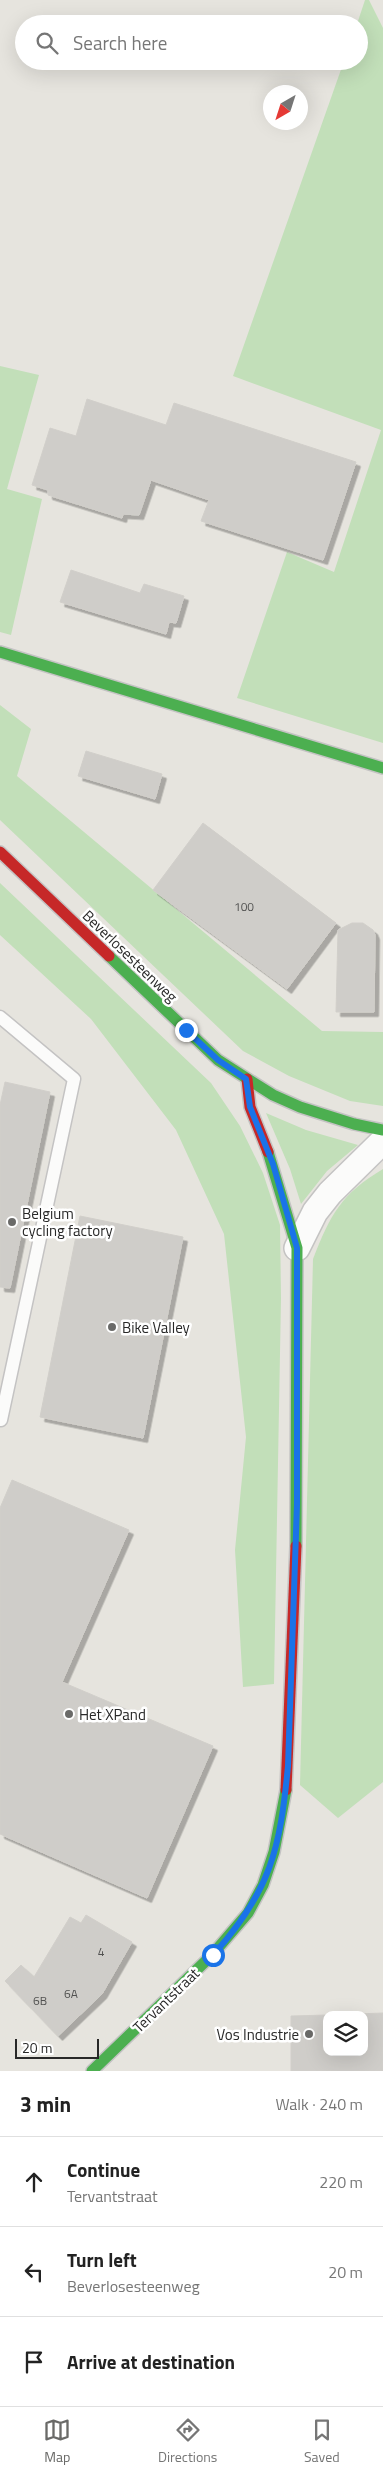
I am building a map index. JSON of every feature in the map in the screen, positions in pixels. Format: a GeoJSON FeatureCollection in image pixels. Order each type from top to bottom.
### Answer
{"type":"FeatureCollection","features":[{"type":"Feature","properties":{"kind":"street"},"geometry":{"type":"LineString","coordinates":[[0,652],[383,768]]}},
{"type":"Feature","properties":{"kind":"street","name":"Beverlosesteenweg"},"geometry":{"type":"LineString","coordinates":[[0,852],[218,1060],[273,1095],[326,1117],[383,1130]]}},
{"type":"Feature","properties":{"kind":"street","name":"Tervantstraat"},"geometry":{"type":"LineString","coordinates":[[92,2071],[213,1955],[236,1930],[254,1903],[277,1847],[284,1808],[288,1766],[297,1504],[297,1248],[276,1172],[250,1107],[246,1079]]}},
{"type":"Feature","properties":{"kind":"street","name":"Tervantstraat"},"geometry":{"type":"LineString","coordinates":[[297,1248],[315,1212],[330,1193],[383,1141]]}},
{"type":"Feature","properties":{"kind":"lane"},"geometry":{"type":"LineString","coordinates":[[0,1017],[74,1079],[1,1420]]}},
{"type":"Feature","properties":{"kind":"green space"},"geometry":{"type":"Polygon","coordinates":[[[365,0],[369,0],[383,28],[383,743],[237,698],[287,552],[334,572],[381,430],[233,376],[341,70],[368,70],[368,15],[360,15],[365,0]]]}},
{"type":"Feature","properties":{"kind":"green space"},"geometry":{"type":"Polygon","coordinates":[[[0,366],[39,375],[7,489],[42,499],[11,635],[0,632],[0,366]]]}},
{"type":"Feature","properties":{"kind":"green space"},"geometry":{"type":"Polygon","coordinates":[[[0,705],[31,729],[17,776],[322,1031],[383,1032],[383,1106],[350,1101],[289,1076],[243,1051],[0,820],[0,705]]]}},
{"type":"Feature","properties":{"kind":"green space"},"geometry":{"type":"Polygon","coordinates":[[[0,883],[211,1083],[240,1126],[263,1173],[280,1225],[281,1298],[274,1684],[243,1687],[235,1550],[246,1437],[224,1234],[176,1130],[91,1019],[0,935],[0,883]]]}},
{"type":"Feature","properties":{"kind":"green space"},"geometry":{"type":"Polygon","coordinates":[[[266,1113],[306,1130],[358,1145],[327,1171],[301,1204],[290,1169],[266,1113]]]}},
{"type":"Feature","properties":{"kind":"green space"},"geometry":{"type":"Polygon","coordinates":[[[383,1169],[383,1782],[338,1818],[300,1785],[313,1259],[325,1230],[339,1207],[357,1187],[383,1169]]]}},
{"type":"Feature","properties":{"kind":"building"},"geometry":{"type":"Polygon","coordinates":[[[87,399],[166,425],[174,403],[356,462],[323,560],[201,521],[209,500],[151,480],[139,515],[123,514],[122,518],[48,495],[48,490],[32,485],[50,428],[76,436],[87,399]]]}},
{"type":"Feature","properties":{"kind":"building"},"geometry":{"type":"Polygon","coordinates":[[[71,570],[140,593],[144,584],[184,596],[176,623],[169,622],[166,634],[60,602],[71,570]]]}},
{"type":"Feature","properties":{"kind":"building"},"geometry":{"type":"Polygon","coordinates":[[[86,751],[162,774],[155,799],[78,776],[86,751]]]}},
{"type":"Feature","properties":{"kind":"building"},"geometry":{"type":"Polygon","coordinates":[[[203,823],[336,923],[287,989],[153,890],[203,823]]]}},
{"type":"Feature","properties":{"kind":"building"},"geometry":{"type":"Polygon","coordinates":[[[352,923],[363,923],[373,930],[375,935],[374,1012],[336,1012],[338,930],[352,923]]]}},
{"type":"Feature","properties":{"kind":"building","name":"Belgium cycling factory"},"geometry":{"type":"Polygon","coordinates":[[[5,1082],[50,1092],[10,1288],[0,1287],[0,1105],[5,1082]]]}},
{"type":"Feature","properties":{"kind":"building","name":"Bike Valley"},"geometry":{"type":"Polygon","coordinates":[[[80,1216],[183,1237],[143,1438],[40,1417],[80,1216]]]}},
{"type":"Feature","properties":{"kind":"building","name":"Het XPand"},"geometry":{"type":"Polygon","coordinates":[[[12,1480],[129,1530],[62,1682],[213,1746],[147,1898],[0,1834],[0,1508],[12,1480]]]}},
{"type":"Feature","properties":{"kind":"building"},"geometry":{"type":"Polygon","coordinates":[[[86,1915],[132,1942],[102,1994],[58,2036],[5,1981],[21,1965],[34,1977],[70,1917],[81,1923],[86,1915]]]}},
{"type":"Feature","properties":{"kind":"building","name":"Vos Industrie"},"geometry":{"type":"Polygon","coordinates":[[[368,2013],[383,2013],[383,2071],[291,2071],[291,2016],[323,2015],[323,2056],[368,2056],[368,2013]]]}},
{"type":"Feature","properties":{"kind":"traffic: fast"},"geometry":{"type":"LineString","coordinates":[[0,652],[383,768]]}},
{"type":"Feature","properties":{"kind":"traffic: fast"},"geometry":{"type":"LineString","coordinates":[[109,956],[218,1060],[273,1095],[300,1107],[354,1124],[383,1130]]}},
{"type":"Feature","properties":{"kind":"traffic: fast"},"geometry":{"type":"LineString","coordinates":[[268,1152],[297,1248],[296,1546]]}},
{"type":"Feature","properties":{"kind":"traffic: fast"},"geometry":{"type":"LineString","coordinates":[[92,2071],[212,1955],[248,1913],[263,1885],[274,1852],[286,1790]]}},
{"type":"Feature","properties":{"kind":"traffic: jam"},"geometry":{"type":"LineString","coordinates":[[0,852],[109,956]]}},
{"type":"Feature","properties":{"kind":"traffic: jam"},"geometry":{"type":"LineString","coordinates":[[247,1079],[250,1107],[268,1152]]}},
{"type":"Feature","properties":{"kind":"traffic: jam"},"geometry":{"type":"LineString","coordinates":[[286,1790],[296,1546]]}},
{"type":"Feature","properties":{"kind":"place","name":"Belgium cycling factory"},"geometry":{"type":"Point","coordinates":[12,1222]}},
{"type":"Feature","properties":{"kind":"place","name":"Bike Valley"},"geometry":{"type":"Point","coordinates":[112,1327]}},
{"type":"Feature","properties":{"kind":"place","name":"Het XPand"},"geometry":{"type":"Point","coordinates":[69,1714]}},
{"type":"Feature","properties":{"kind":"place","name":"Vos Industrie"},"geometry":{"type":"Point","coordinates":[309,2034]}},
{"type":"Feature","properties":{"kind":"route"},"geometry":{"type":"LineString","coordinates":[[186,1030],[218,1060],[246,1079],[250,1107],[273,1164],[286,1204],[297,1248],[297,1504],[288,1766],[284,1808],[277,1847],[254,1903],[236,1930],[213,1955]]}}]}
